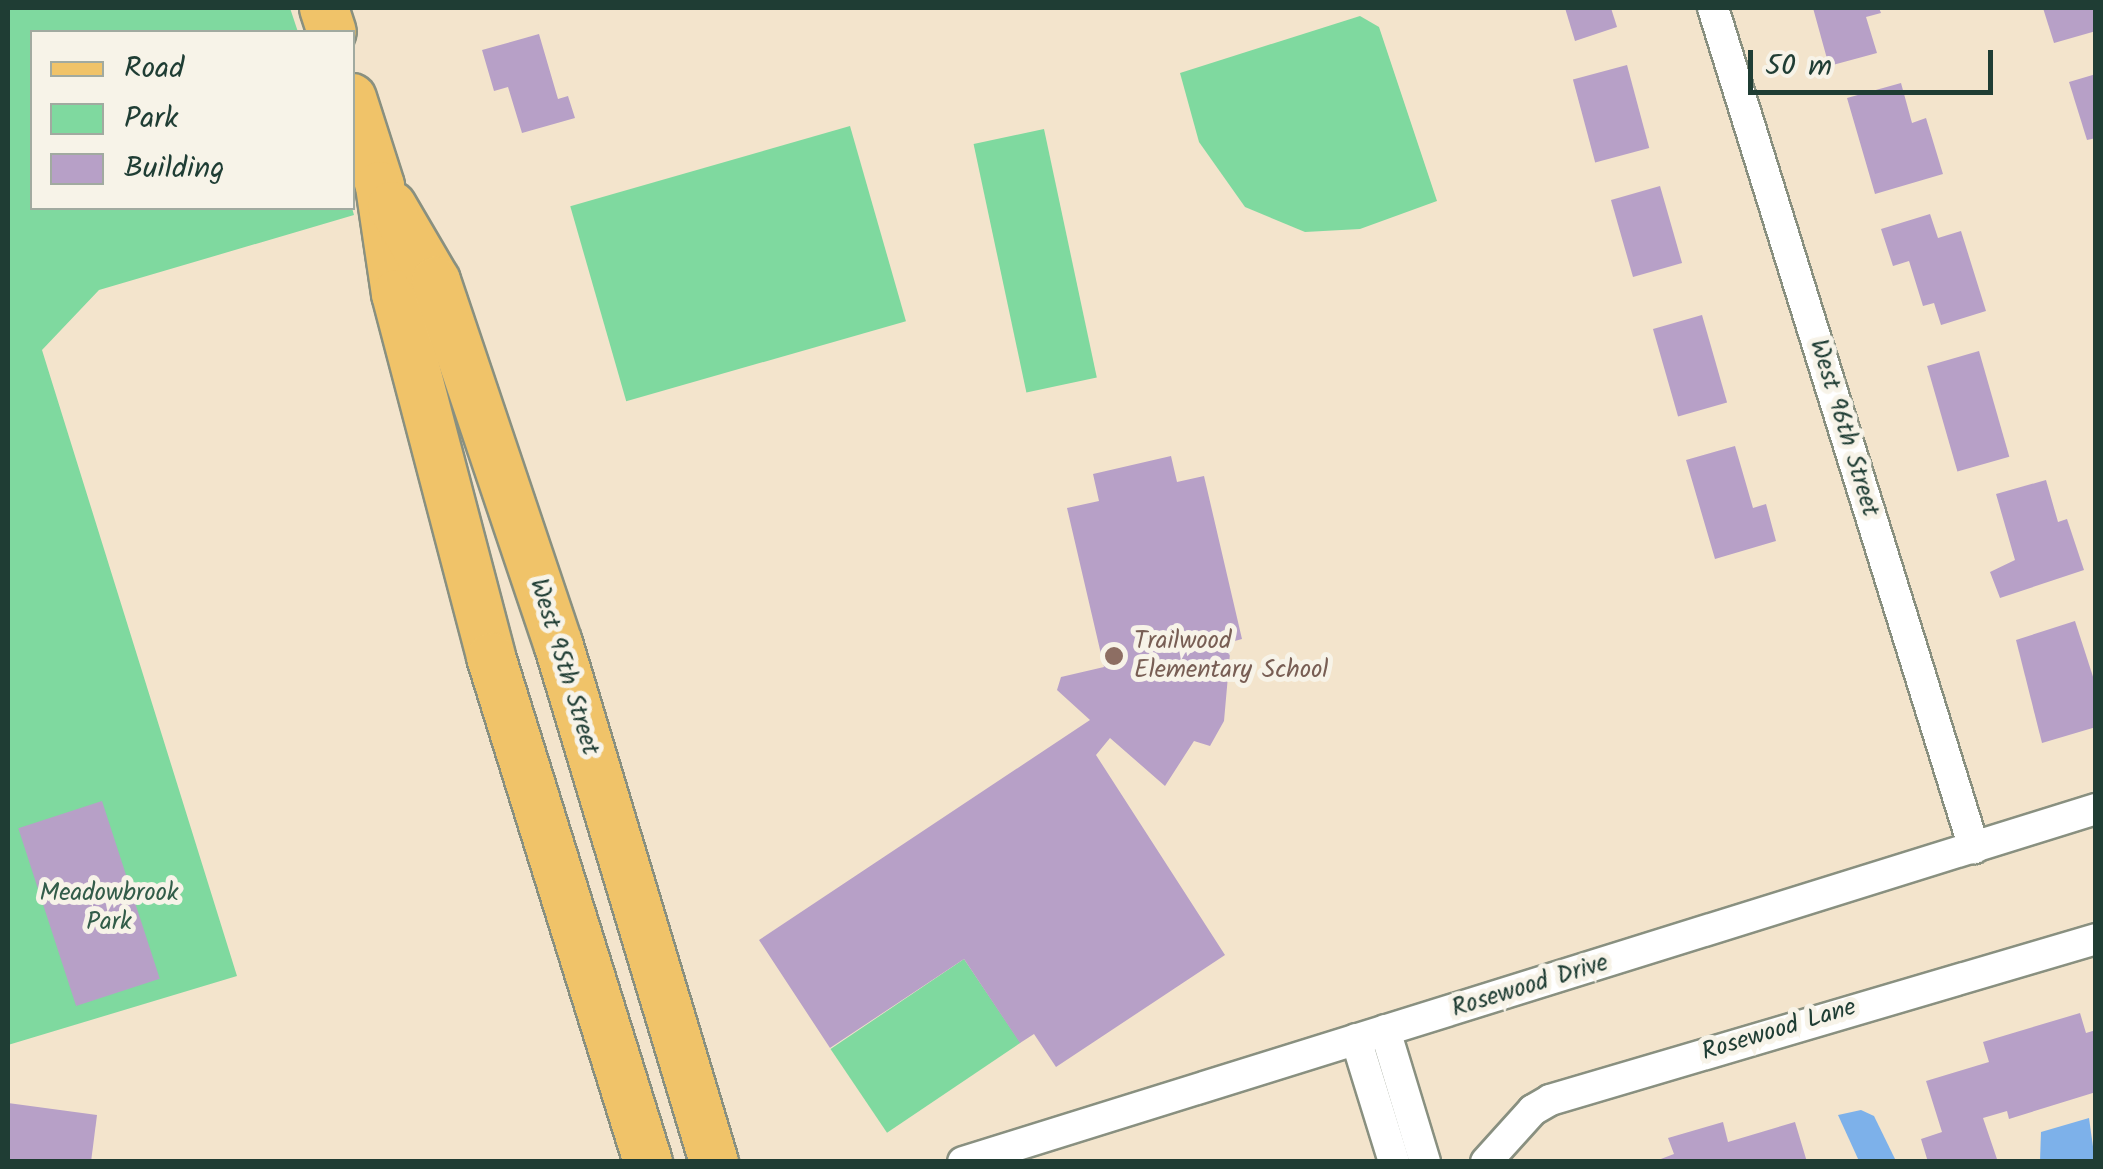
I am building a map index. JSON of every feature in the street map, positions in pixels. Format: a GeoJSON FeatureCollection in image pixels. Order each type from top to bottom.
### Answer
{"type":"FeatureCollection","features":[{"type":"Feature","properties":{"kind":"main road","name":"West 95th Street"},"geometry":{"type":"LineString","coordinates":[[355,107],[380,186],[396,294],[491,657],[648,1162]]}},
{"type":"Feature","properties":{"kind":"main road","name":"West 95th Street"},"geometry":{"type":"LineString","coordinates":[[380,186],[436,281],[558,643],[714,1162]]}},
{"type":"Feature","properties":{"kind":"street","name":"West 96th Street"},"geometry":{"type":"LineString","coordinates":[[1713,8],[1974,848]]}},
{"type":"Feature","properties":{"kind":"street","name":"Rosewood Drive"},"geometry":{"type":"LineString","coordinates":[[964,1162],[2096,809]]}},
{"type":"Feature","properties":{"kind":"street","name":"Rosewood Lane"},"geometry":{"type":"LineString","coordinates":[[1486,1162],[1533,1110],[1550,1100],[2096,939]]}},
{"type":"Feature","properties":{"kind":"street"},"geometry":{"type":"LineString","coordinates":[[1371,1035],[1394,1162]]}},
{"type":"Feature","properties":{"kind":"street"},"geometry":{"type":"LineString","coordinates":[[1371,1035],[1425,1162]]}},
{"type":"Feature","properties":{"kind":"green space","name":"Meadowbrook Park"},"geometry":{"type":"Polygon","coordinates":[[[8,8],[290,8],[297,30],[30,30],[30,210],[353,210],[354,215],[99,290],[42,350],[237,976],[8,1045],[8,8]]]}},
{"type":"Feature","properties":{"kind":"green space"},"geometry":{"type":"Polygon","coordinates":[[[1360,16],[1379,27],[1437,201],[1360,229],[1305,232],[1245,207],[1199,142],[1180,73],[1360,16]]]}},
{"type":"Feature","properties":{"kind":"green space"},"geometry":{"type":"Polygon","coordinates":[[[850,126],[906,321],[626,401],[570,206],[850,126]]]}},
{"type":"Feature","properties":{"kind":"green space"},"geometry":{"type":"Polygon","coordinates":[[[1044,129],[1097,377],[1026,392],[974,144],[1044,129]]]}},
{"type":"Feature","properties":{"kind":"green space"},"geometry":{"type":"Polygon","coordinates":[[[964,959],[1020,1043],[887,1133],[831,1049],[964,959]]]}},
{"type":"Feature","properties":{"kind":"water"},"geometry":{"type":"Polygon","coordinates":[[[1861,1110],[1874,1116],[1896,1161],[1859,1161],[1838,1115],[1861,1110]]]}},
{"type":"Feature","properties":{"kind":"water"},"geometry":{"type":"Polygon","coordinates":[[[2089,1118],[2095,1161],[2040,1161],[2041,1132],[2089,1118]]]}},
{"type":"Feature","properties":{"kind":"building"},"geometry":{"type":"Polygon","coordinates":[[[1565,8],[1611,8],[1617,27],[1575,41],[1565,8]]]}},
{"type":"Feature","properties":{"kind":"building"},"geometry":{"type":"Polygon","coordinates":[[[1813,8],[1879,8],[1881,13],[1866,17],[1877,53],[1829,66],[1813,8]]]}},
{"type":"Feature","properties":{"kind":"building"},"geometry":{"type":"Polygon","coordinates":[[[2043,8],[2096,8],[2096,31],[2054,43],[2043,8]]]}},
{"type":"Feature","properties":{"kind":"building"},"geometry":{"type":"Polygon","coordinates":[[[539,34],[558,99],[568,96],[575,118],[522,133],[508,87],[494,91],[482,50],[539,34]]]}},
{"type":"Feature","properties":{"kind":"building"},"geometry":{"type":"Polygon","coordinates":[[[1627,65],[1649,148],[1595,163],[1573,79],[1627,65]]]}},
{"type":"Feature","properties":{"kind":"building"},"geometry":{"type":"Polygon","coordinates":[[[2096,74],[2096,138],[2087,140],[2069,82],[2096,74]]]}},
{"type":"Feature","properties":{"kind":"building"},"geometry":{"type":"Polygon","coordinates":[[[1901,83],[1912,123],[1926,118],[1943,174],[1875,194],[1847,98],[1901,83]]]}},
{"type":"Feature","properties":{"kind":"building"},"geometry":{"type":"Polygon","coordinates":[[[1660,186],[1682,263],[1633,277],[1611,200],[1660,186]]]}},
{"type":"Feature","properties":{"kind":"building"},"geometry":{"type":"Polygon","coordinates":[[[1930,214],[1938,238],[1961,231],[1986,311],[1941,325],[1934,303],[1923,306],[1909,261],[1893,266],[1881,229],[1930,214]]]}},
{"type":"Feature","properties":{"kind":"building"},"geometry":{"type":"Polygon","coordinates":[[[1702,315],[1727,402],[1678,417],[1653,329],[1702,315]]]}},
{"type":"Feature","properties":{"kind":"building"},"geometry":{"type":"Polygon","coordinates":[[[1979,351],[2009,457],[1957,472],[1927,366],[1979,351]]]}},
{"type":"Feature","properties":{"kind":"building"},"geometry":{"type":"Polygon","coordinates":[[[1735,446],[1753,508],[1766,504],[1776,541],[1715,559],[1686,460],[1735,446]]]}},
{"type":"Feature","properties":{"kind":"building","name":"Trailwood Elementary School"},"geometry":{"type":"Polygon","coordinates":[[[1171,456],[1177,482],[1204,476],[1242,639],[1231,642],[1224,721],[1210,746],[1194,741],[1165,786],[1110,738],[1096,755],[1225,955],[1056,1067],[1034,1034],[1020,1043],[964,959],[830,1048],[759,940],[1090,720],[1057,690],[1061,677],[1104,667],[1067,508],[1099,501],[1093,474],[1171,456]]]}},
{"type":"Feature","properties":{"kind":"building"},"geometry":{"type":"Polygon","coordinates":[[[2046,480],[2058,522],[2067,519],[2084,570],[2000,598],[1990,572],[2015,560],[1996,494],[2046,480]]]}},
{"type":"Feature","properties":{"kind":"building"},"geometry":{"type":"Polygon","coordinates":[[[2075,621],[2096,686],[2096,727],[2042,743],[2016,640],[2075,621]]]}},
{"type":"Feature","properties":{"kind":"building"},"geometry":{"type":"Polygon","coordinates":[[[102,801],[160,979],[76,1006],[18,828],[102,801]]]}},
{"type":"Feature","properties":{"kind":"building"},"geometry":{"type":"Polygon","coordinates":[[[2080,1013],[2086,1033],[2096,1030],[2096,1092],[2009,1119],[2007,1111],[1983,1118],[1998,1162],[1928,1162],[1921,1139],[1942,1132],[1926,1081],[1989,1062],[1983,1042],[2080,1013]]]}},
{"type":"Feature","properties":{"kind":"building"},"geometry":{"type":"Polygon","coordinates":[[[8,1103],[97,1115],[91,1162],[8,1162],[8,1103]]]}},
{"type":"Feature","properties":{"kind":"building"},"geometry":{"type":"Polygon","coordinates":[[[1723,1122],[1728,1142],[1795,1122],[1807,1162],[1653,1162],[1674,1154],[1668,1138],[1723,1122]]]}},
{"type":"Feature","properties":{"kind":"place","name":"Trailwood Elementary School"},"geometry":{"type":"Point","coordinates":[1114,656]}}]}
